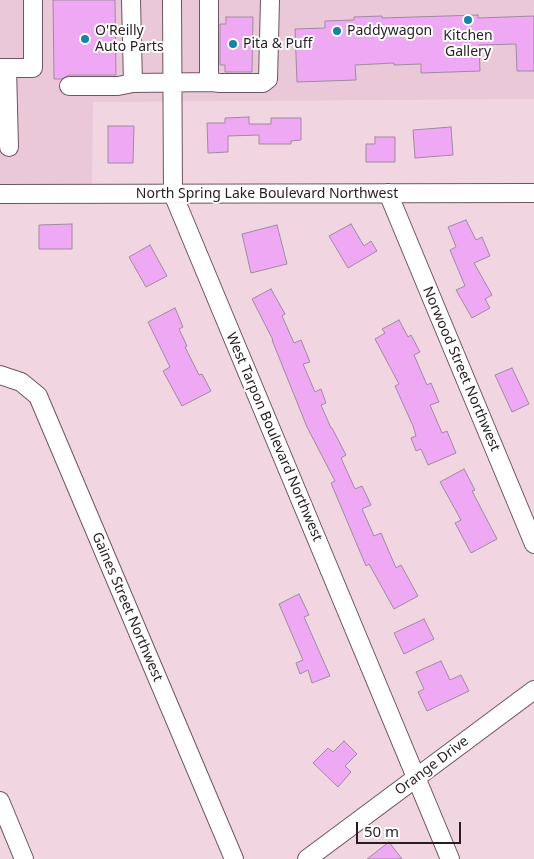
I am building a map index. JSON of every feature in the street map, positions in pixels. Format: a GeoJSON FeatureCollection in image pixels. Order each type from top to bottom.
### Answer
{"type":"FeatureCollection","features":[{"type":"Feature","properties":{"kind":"street"},"geometry":{"type":"LineString","coordinates":[[9,147],[3,68],[34,68],[33,0]]}},
{"type":"Feature","properties":{"kind":"street"},"geometry":{"type":"LineString","coordinates":[[131,0],[133,83]]}},
{"type":"Feature","properties":{"kind":"street","name":"West Tarpon Boulevard Northwest"},"geometry":{"type":"LineString","coordinates":[[172,0],[173,194],[450,859]]}},
{"type":"Feature","properties":{"kind":"street"},"geometry":{"type":"LineString","coordinates":[[209,0],[209,74],[211,82]]}},
{"type":"Feature","properties":{"kind":"street"},"geometry":{"type":"LineString","coordinates":[[69,86],[118,86],[133,83],[172,82],[263,83],[268,78],[270,0]]}},
{"type":"Feature","properties":{"kind":"street","name":"Norwood Street Northwest"},"geometry":{"type":"LineString","coordinates":[[388,193],[534,544]]}},
{"type":"Feature","properties":{"kind":"street","name":"North Spring Lake Boulevard Northwest"},"geometry":{"type":"LineString","coordinates":[[0,194],[534,193]]}},
{"type":"Feature","properties":{"kind":"street","name":"Gaines Street Northwest"},"geometry":{"type":"LineString","coordinates":[[0,375],[21,382],[38,396],[234,859]]}},
{"type":"Feature","properties":{"kind":"street","name":"Orange Drive"},"geometry":{"type":"LineString","coordinates":[[307,859],[534,690]]}},
{"type":"Feature","properties":{"kind":"street"},"geometry":{"type":"LineString","coordinates":[[0,802],[24,859]]}},
{"type":"Feature","properties":{"kind":"shaded area"},"geometry":{"type":"Polygon","coordinates":[[[0,0],[534,0],[534,99],[93,102],[92,185],[0,185],[0,0]]]}},
{"type":"Feature","properties":{"kind":"building","name":"O'Reilly Auto Parts"},"geometry":{"type":"Polygon","coordinates":[[[53,0],[115,0],[116,75],[69,75],[62,79],[54,79],[53,0]]]}},
{"type":"Feature","properties":{"kind":"building"},"geometry":{"type":"Polygon","coordinates":[[[478,15],[478,18],[534,16],[534,71],[517,71],[516,44],[479,45],[480,71],[421,73],[421,64],[355,65],[356,80],[297,82],[295,29],[325,28],[325,21],[354,20],[354,17],[478,15]]]}},
{"type":"Feature","properties":{"kind":"building","name":"Pita & Puff"},"geometry":{"type":"Polygon","coordinates":[[[226,17],[253,17],[252,72],[225,72],[225,65],[220,65],[220,24],[226,24],[226,17]]]}},
{"type":"Feature","properties":{"kind":"building"},"geometry":{"type":"Polygon","coordinates":[[[249,117],[249,124],[271,124],[271,118],[301,118],[301,140],[291,141],[291,144],[259,144],[259,135],[228,136],[228,152],[208,153],[207,123],[225,123],[225,118],[249,117]]]}},
{"type":"Feature","properties":{"kind":"building"},"geometry":{"type":"Polygon","coordinates":[[[108,126],[134,126],[133,163],[108,163],[108,126]]]}},
{"type":"Feature","properties":{"kind":"building"},"geometry":{"type":"Polygon","coordinates":[[[451,127],[453,155],[415,158],[413,130],[451,127]]]}},
{"type":"Feature","properties":{"kind":"building"},"geometry":{"type":"Polygon","coordinates":[[[375,137],[395,137],[395,162],[366,162],[366,144],[375,144],[375,137]]]}},
{"type":"Feature","properties":{"kind":"building"},"geometry":{"type":"Polygon","coordinates":[[[466,220],[476,240],[482,237],[490,256],[474,263],[492,295],[485,299],[490,308],[472,318],[456,290],[465,286],[450,250],[456,247],[448,227],[466,220]]]}},
{"type":"Feature","properties":{"kind":"building"},"geometry":{"type":"Polygon","coordinates":[[[72,224],[72,249],[39,249],[39,225],[72,224]]]}},
{"type":"Feature","properties":{"kind":"building"},"geometry":{"type":"Polygon","coordinates":[[[351,224],[364,246],[371,241],[377,251],[348,268],[329,236],[351,224]]]}},
{"type":"Feature","properties":{"kind":"building"},"geometry":{"type":"Polygon","coordinates":[[[277,225],[287,264],[251,273],[242,234],[277,225]]]}},
{"type":"Feature","properties":{"kind":"building"},"geometry":{"type":"Polygon","coordinates":[[[150,245],[167,276],[146,287],[129,257],[150,245]]]}},
{"type":"Feature","properties":{"kind":"building"},"geometry":{"type":"Polygon","coordinates":[[[271,289],[285,314],[282,316],[294,343],[301,340],[310,362],[303,364],[315,392],[321,389],[326,403],[321,405],[346,455],[341,458],[355,489],[362,486],[371,505],[362,509],[374,536],[381,533],[396,568],[401,565],[418,596],[394,609],[369,564],[366,566],[331,483],[335,481],[307,427],[273,340],[252,299],[271,289]]]}},
{"type":"Feature","properties":{"kind":"building"},"geometry":{"type":"Polygon","coordinates":[[[175,308],[183,327],[179,329],[187,346],[185,347],[199,375],[202,374],[211,391],[182,406],[163,371],[170,367],[148,322],[175,308]]]}},
{"type":"Feature","properties":{"kind":"building"},"geometry":{"type":"Polygon","coordinates":[[[399,320],[408,337],[411,335],[420,352],[414,355],[427,385],[431,383],[439,402],[430,405],[442,433],[447,431],[456,453],[428,465],[421,449],[416,451],[411,438],[416,436],[413,426],[395,386],[399,384],[375,339],[385,333],[382,329],[399,320]]]}},
{"type":"Feature","properties":{"kind":"building"},"geometry":{"type":"Polygon","coordinates":[[[512,368],[529,404],[512,412],[495,375],[512,368]]]}},
{"type":"Feature","properties":{"kind":"building"},"geometry":{"type":"Polygon","coordinates":[[[464,469],[475,490],[472,491],[497,539],[471,553],[455,523],[461,520],[440,482],[464,469]]]}},
{"type":"Feature","properties":{"kind":"building"},"geometry":{"type":"Polygon","coordinates":[[[299,594],[309,615],[304,617],[330,676],[312,683],[308,670],[300,674],[296,663],[303,660],[279,604],[299,594]]]}},
{"type":"Feature","properties":{"kind":"building"},"geometry":{"type":"Polygon","coordinates":[[[424,619],[434,639],[404,654],[394,633],[424,619]]]}},
{"type":"Feature","properties":{"kind":"building"},"geometry":{"type":"Polygon","coordinates":[[[441,661],[450,680],[461,675],[469,691],[427,711],[418,692],[424,689],[416,672],[441,661]]]}},
{"type":"Feature","properties":{"kind":"building"},"geometry":{"type":"Polygon","coordinates":[[[344,741],[357,754],[345,766],[351,772],[338,787],[313,763],[328,748],[333,752],[344,741]]]}},
{"type":"Feature","properties":{"kind":"building"},"geometry":{"type":"Polygon","coordinates":[[[389,842],[402,859],[367,859],[389,842]]]}},
{"type":"Feature","properties":{"kind":"place","name":"Kitchen Gallery"},"geometry":{"type":"Point","coordinates":[468,20]}},
{"type":"Feature","properties":{"kind":"place","name":"Paddywagon"},"geometry":{"type":"Point","coordinates":[337,31]}},
{"type":"Feature","properties":{"kind":"place","name":"O'Reilly Auto Parts"},"geometry":{"type":"Point","coordinates":[85,39]}},
{"type":"Feature","properties":{"kind":"place","name":"Pita & Puff"},"geometry":{"type":"Point","coordinates":[233,44]}}]}
